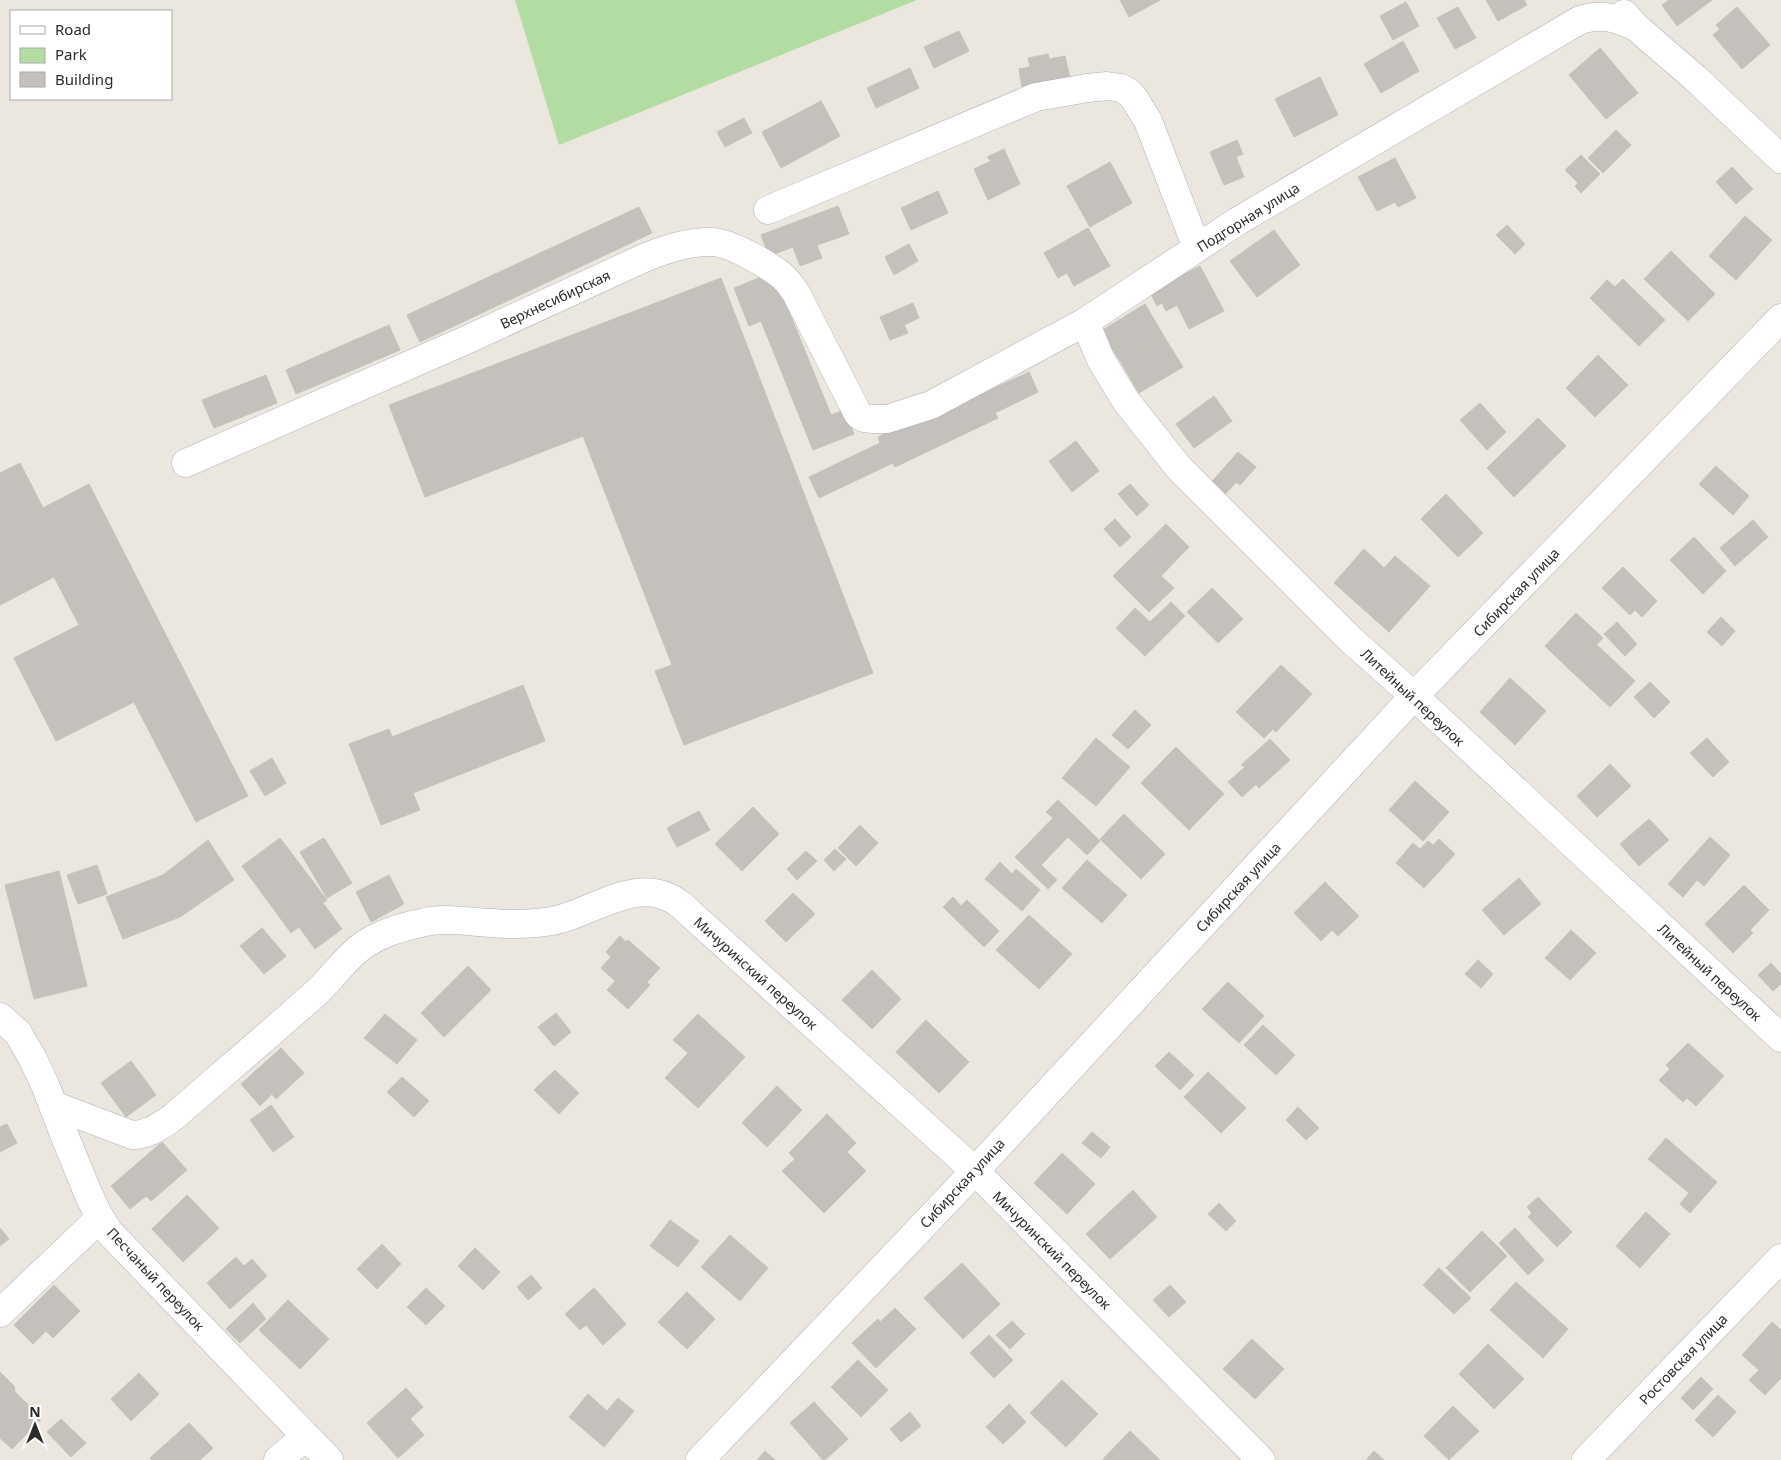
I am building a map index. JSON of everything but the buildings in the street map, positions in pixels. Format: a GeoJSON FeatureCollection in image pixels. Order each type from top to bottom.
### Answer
{"type":"FeatureCollection","features":[{"type":"Feature","properties":{"kind":"street"},"geometry":{"type":"LineString","coordinates":[[1610,0],[1636,27],[1695,78],[1781,159]]}},
{"type":"Feature","properties":{"kind":"street","name":"Подгорная улица"},"geometry":{"type":"LineString","coordinates":[[858,414],[864,418],[887,419],[931,405],[1085,322],[1238,221],[1580,20],[1592,17],[1610,17],[1636,27]]}},
{"type":"Feature","properties":{"kind":"street"},"geometry":{"type":"LineString","coordinates":[[768,210],[1036,98],[1107,86],[1122,88],[1128,92],[1145,116],[1197,248]]}},
{"type":"Feature","properties":{"kind":"street","name":"Верхнесибирская"},"geometry":{"type":"LineString","coordinates":[[186,463],[464,341],[646,257],[676,246],[696,243],[715,242],[733,248],[771,268],[783,277],[796,293],[858,414]]}},
{"type":"Feature","properties":{"kind":"street","name":"Сибирская улица"},"geometry":{"type":"LineString","coordinates":[[700,1460],[974,1171],[1414,696],[1781,318]]}},
{"type":"Feature","properties":{"kind":"street","name":"Литейный переулок"},"geometry":{"type":"LineString","coordinates":[[1085,322],[1101,360],[1126,401],[1180,468],[1350,639],[1414,696],[1781,1038]]}},
{"type":"Feature","properties":{"kind":"street","name":"Мичуринский переулок"},"geometry":{"type":"LineString","coordinates":[[53,1105],[132,1135],[153,1131],[171,1119],[318,990],[352,954],[384,933],[438,920],[511,924],[557,920],[608,900],[630,894],[659,893],[672,898],[681,905],[974,1171],[1261,1460]]}},
{"type":"Feature","properties":{"kind":"street","name":"Песчаный переулок"},"geometry":{"type":"LineString","coordinates":[[0,1017],[18,1033],[33,1059],[81,1177],[100,1218],[109,1232],[329,1460]]}},
{"type":"Feature","properties":{"kind":"street"},"geometry":{"type":"LineString","coordinates":[[0,1313],[100,1218]]}},
{"type":"Feature","properties":{"kind":"street","name":"Ростовская улица"},"geometry":{"type":"LineString","coordinates":[[1586,1460],[1781,1258]]}},
{"type":"Feature","properties":{"kind":"street"},"geometry":{"type":"LineString","coordinates":[[278,1460],[306,1436]]}},
{"type":"Feature","properties":{"kind":"green space"},"geometry":{"type":"Polygon","coordinates":[[[515,0],[917,0],[559,145],[515,0]]]}}]}
